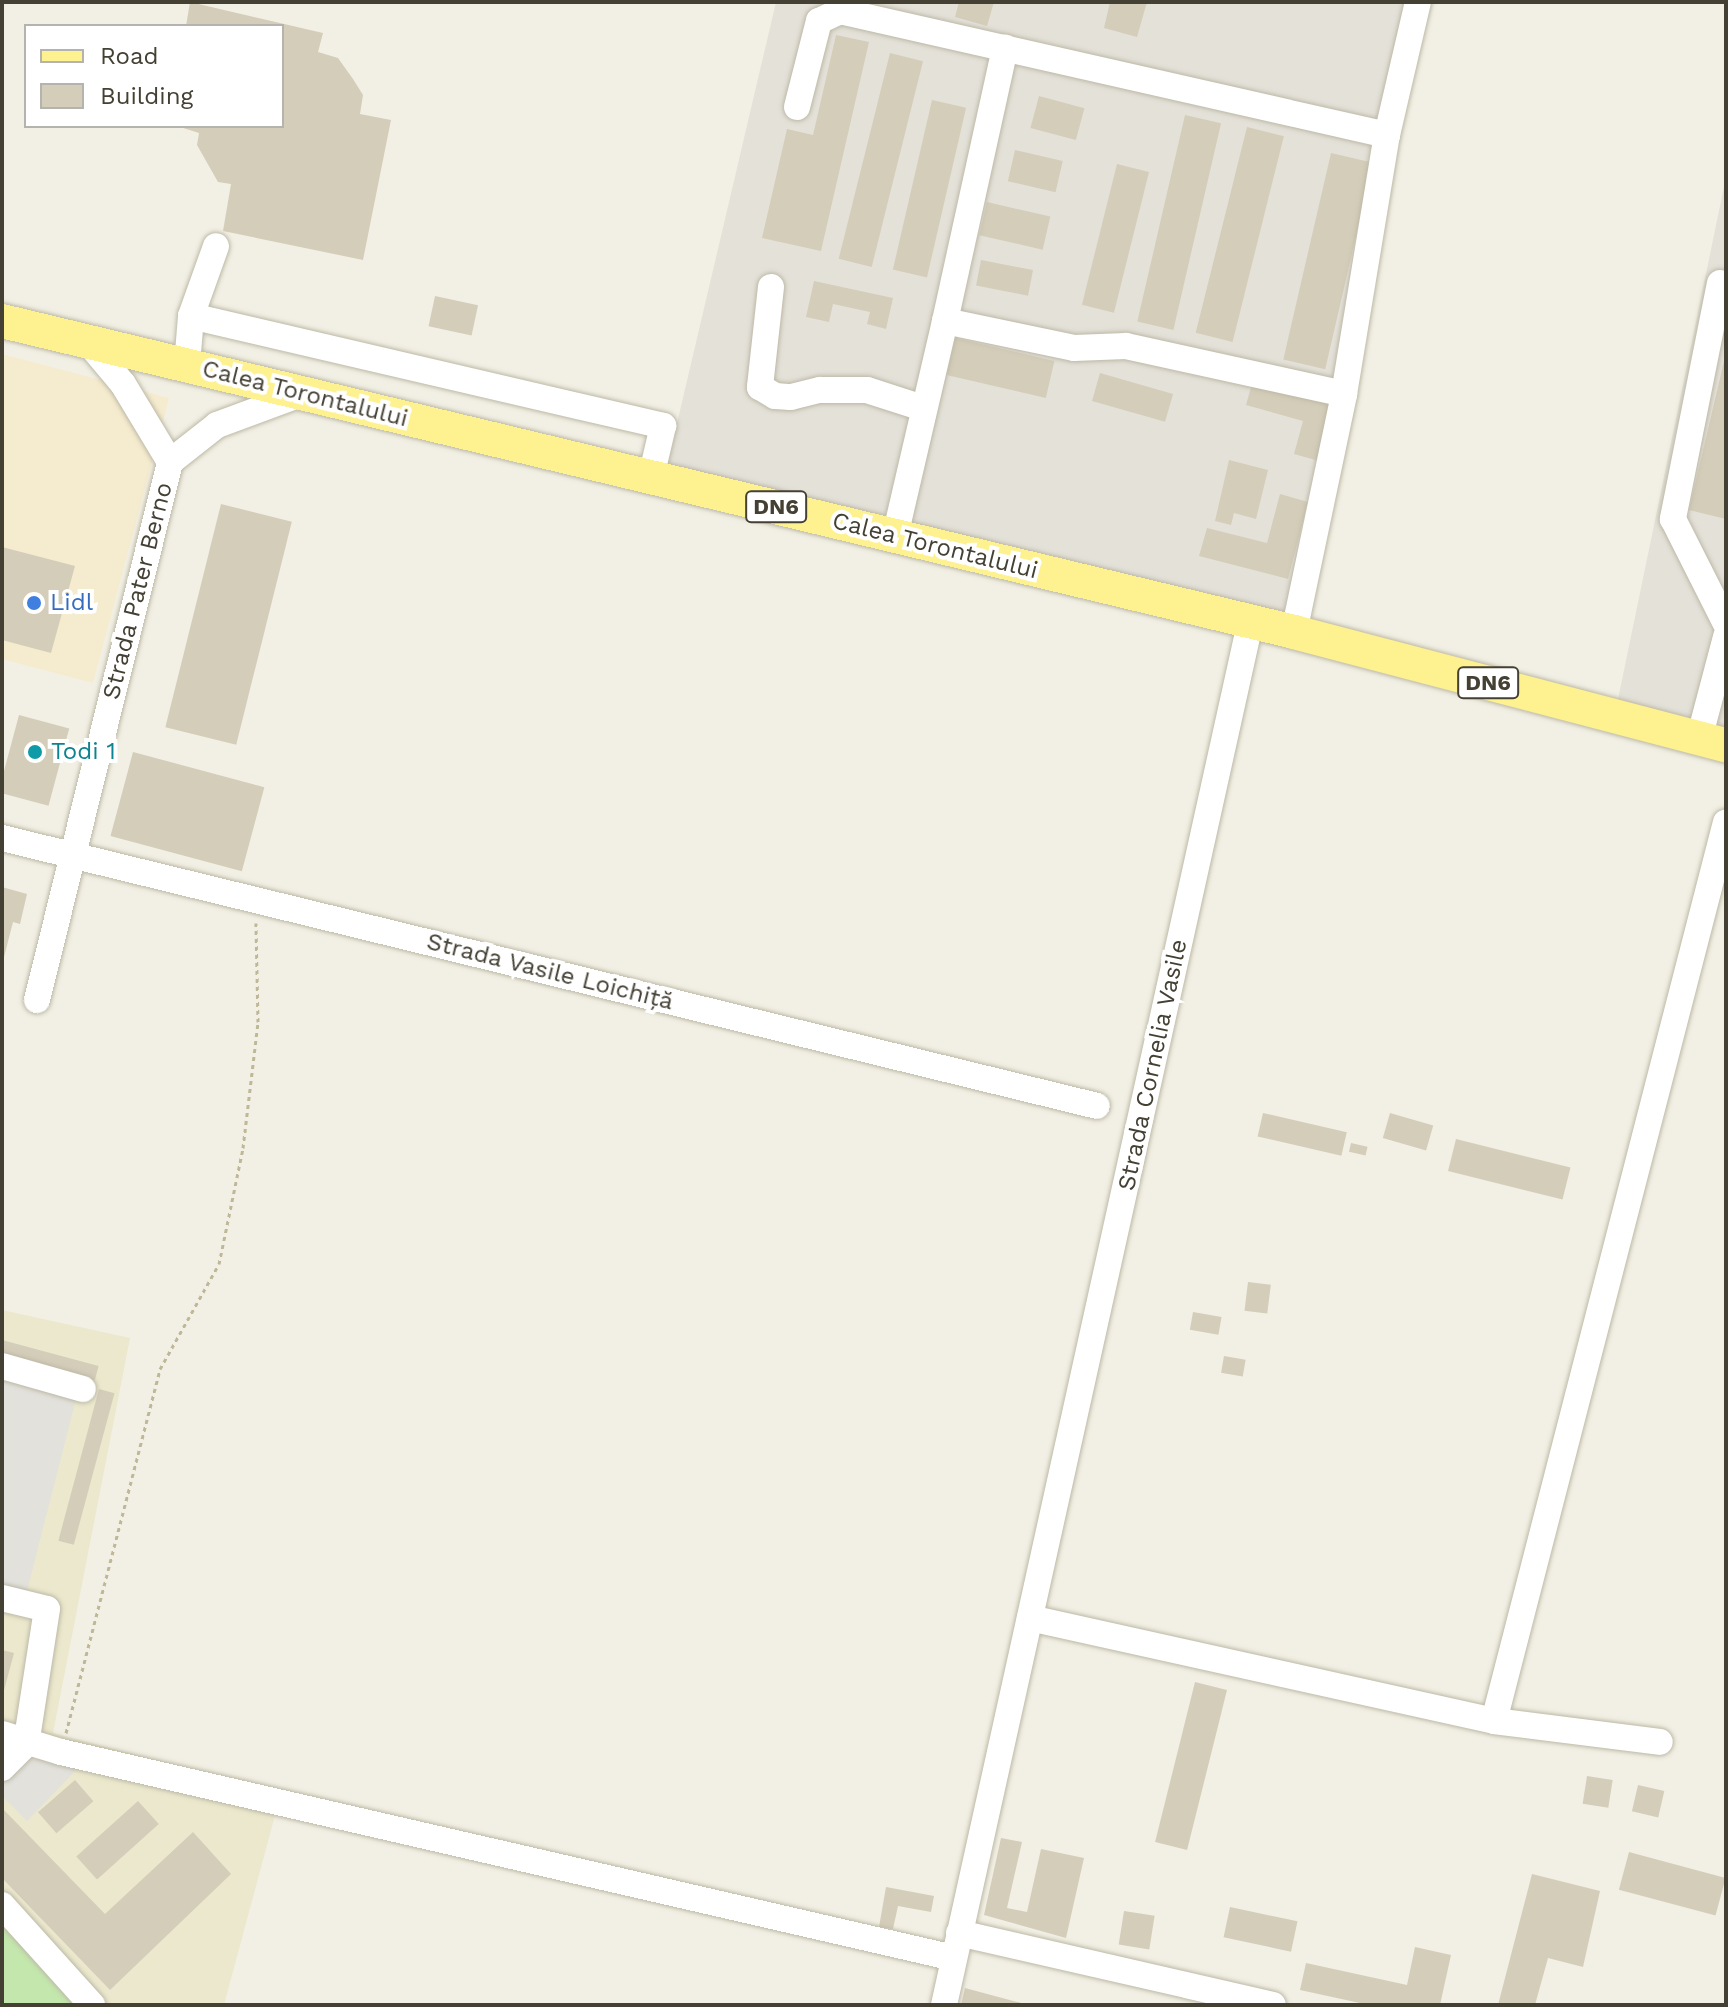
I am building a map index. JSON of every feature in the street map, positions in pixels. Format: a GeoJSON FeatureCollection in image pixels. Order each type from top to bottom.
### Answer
{"type":"FeatureCollection","features":[{"type":"Feature","properties":{"kind":"main road","name":"Calea Torontalului"},"geometry":{"type":"LineString","coordinates":[[2,321],[1250,624],[1294,632],[1719,741]]}},
{"type":"Feature","properties":{"kind":"street"},"geometry":{"type":"LineString","coordinates":[[1294,632],[1344,394],[1387,135],[1418,2]]}},
{"type":"Feature","properties":{"kind":"street"},"geometry":{"type":"LineString","coordinates":[[797,107],[819,21],[840,11],[1387,135]]}},
{"type":"Feature","properties":{"kind":"street"},"geometry":{"type":"LineString","coordinates":[[895,536],[1005,48]]}},
{"type":"Feature","properties":{"kind":"street"},"geometry":{"type":"LineString","coordinates":[[187,365],[191,316],[216,246]]}},
{"type":"Feature","properties":{"kind":"street"},"geometry":{"type":"LineString","coordinates":[[1720,283],[1673,519],[1726,624]]}},
{"type":"Feature","properties":{"kind":"street"},"geometry":{"type":"LineString","coordinates":[[771,287],[760,387],[775,396],[791,397],[820,390],[867,390],[923,408]]}},
{"type":"Feature","properties":{"kind":"street"},"geometry":{"type":"LineString","coordinates":[[191,316],[663,426],[651,477]]}},
{"type":"Feature","properties":{"kind":"street"},"geometry":{"type":"LineString","coordinates":[[945,321],[1074,348],[1126,346],[1344,394]]}},
{"type":"Feature","properties":{"kind":"street","name":"Strada Pater Berno"},"geometry":{"type":"LineString","coordinates":[[86,340],[123,384],[170,462]]}},
{"type":"Feature","properties":{"kind":"street","name":"Strada Pater Berno"},"geometry":{"type":"LineString","coordinates":[[37,1000],[170,462],[217,425],[301,394]]}},
{"type":"Feature","properties":{"kind":"street","name":"Strada Cornelia Vasile"},"geometry":{"type":"LineString","coordinates":[[944,2005],[1250,624]]}},
{"type":"Feature","properties":{"kind":"street"},"geometry":{"type":"LineString","coordinates":[[1719,741],[1726,637]]}},
{"type":"Feature","properties":{"kind":"street"},"geometry":{"type":"LineString","coordinates":[[1494,1721],[1726,822]]}},
{"type":"Feature","properties":{"kind":"street","name":"Strada Vasile Loichiță"},"geometry":{"type":"LineString","coordinates":[[2,838],[1097,1106]]}},
{"type":"Feature","properties":{"kind":"street"},"geometry":{"type":"LineString","coordinates":[[2,1366],[83,1389]]}},
{"type":"Feature","properties":{"kind":"street"},"geometry":{"type":"LineString","coordinates":[[2,1598],[47,1609],[14,1739],[2,1768]]}},
{"type":"Feature","properties":{"kind":"street"},"geometry":{"type":"LineString","coordinates":[[1030,1618],[1494,1721],[1660,1742]]}},
{"type":"Feature","properties":{"kind":"street"},"geometry":{"type":"LineString","coordinates":[[14,1739],[66,1753],[957,1946],[1273,2005]]}},
{"type":"Feature","properties":{"kind":"street"},"geometry":{"type":"LineString","coordinates":[[2,1905],[92,2005]]}},
{"type":"Feature","properties":{"kind":"path"},"geometry":{"type":"LineString","coordinates":[[66,1753],[160,1369],[222,1252],[243,1148],[258,1022],[256,918],[260,901]]}},
{"type":"Feature","properties":{"kind":"shaded area"},"geometry":{"type":"Polygon","coordinates":[[[776,2],[1410,2],[1289,616],[666,470],[776,2]]]}},
{"type":"Feature","properties":{"kind":"shaded area"},"geometry":{"type":"Polygon","coordinates":[[[1726,177],[1726,728],[1617,704],[1726,177]]]}},
{"type":"Feature","properties":{"kind":"shaded area"},"geometry":{"type":"Polygon","coordinates":[[[2,354],[169,398],[93,683],[2,659],[2,354]]]}},
{"type":"Feature","properties":{"kind":"shaded area"},"geometry":{"type":"Polygon","coordinates":[[[2,1310],[130,1338],[53,1733],[281,1793],[224,2005],[2,2005],[2,1310]]]}},
{"type":"Feature","properties":{"kind":"shaded area"},"geometry":{"type":"Polygon","coordinates":[[[2,1376],[77,1395],[26,1595],[2,1589],[2,1376]]]}},
{"type":"Feature","properties":{"kind":"shaded area"},"geometry":{"type":"Polygon","coordinates":[[[28,1750],[80,1766],[27,1821],[2,1796],[2,1775],[28,1750]]]}},
{"type":"Feature","properties":{"kind":"green space"},"geometry":{"type":"Polygon","coordinates":[[[2,1926],[81,2005],[2,2005],[2,1926]]]}},
{"type":"Feature","properties":{"kind":"building"},"geometry":{"type":"Polygon","coordinates":[[[190,2],[323,33],[318,52],[338,58],[353,79],[363,95],[360,114],[391,120],[363,260],[223,231],[231,184],[218,182],[197,145],[199,133],[183,128],[284,128],[284,24],[186,24],[190,2]]]}},
{"type":"Feature","properties":{"kind":"building"},"geometry":{"type":"Polygon","coordinates":[[[959,2],[994,2],[987,26],[955,17],[959,2]]]}},
{"type":"Feature","properties":{"kind":"building"},"geometry":{"type":"Polygon","coordinates":[[[1110,2],[1147,2],[1137,37],[1104,28],[1110,2]]]}},
{"type":"Feature","properties":{"kind":"building"},"geometry":{"type":"Polygon","coordinates":[[[836,35],[869,42],[821,251],[762,238],[787,129],[813,135],[836,35]]]}},
{"type":"Feature","properties":{"kind":"building"},"geometry":{"type":"Polygon","coordinates":[[[890,53],[923,61],[872,267],[839,259],[890,53]]]}},
{"type":"Feature","properties":{"kind":"building"},"geometry":{"type":"Polygon","coordinates":[[[1039,96],[1084,108],[1076,140],[1030,128],[1039,96]]]}},
{"type":"Feature","properties":{"kind":"building"},"geometry":{"type":"Polygon","coordinates":[[[932,100],[966,108],[927,277],[893,270],[932,100]]]}},
{"type":"Feature","properties":{"kind":"building"},"geometry":{"type":"Polygon","coordinates":[[[1185,115],[1221,123],[1173,330],[1137,322],[1185,115]]]}},
{"type":"Feature","properties":{"kind":"building"},"geometry":{"type":"Polygon","coordinates":[[[1247,127],[1284,136],[1233,342],[1196,333],[1247,127]]]}},
{"type":"Feature","properties":{"kind":"building"},"geometry":{"type":"Polygon","coordinates":[[[1015,150],[1063,161],[1056,192],[1008,181],[1015,150]]]}},
{"type":"Feature","properties":{"kind":"building"},"geometry":{"type":"Polygon","coordinates":[[[1331,153],[1373,163],[1325,369],[1283,360],[1331,153]]]}},
{"type":"Feature","properties":{"kind":"building"},"geometry":{"type":"Polygon","coordinates":[[[1117,164],[1149,172],[1114,313],[1082,305],[1117,164]]]}},
{"type":"Feature","properties":{"kind":"building"},"geometry":{"type":"Polygon","coordinates":[[[987,202],[1050,217],[1043,250],[979,235],[987,202]]]}},
{"type":"Feature","properties":{"kind":"building"},"geometry":{"type":"Polygon","coordinates":[[[981,260],[1033,270],[1028,296],[976,286],[981,260]]]}},
{"type":"Feature","properties":{"kind":"building"},"geometry":{"type":"Polygon","coordinates":[[[814,281],[893,298],[886,329],[867,324],[870,312],[833,304],[829,322],[806,317],[814,281]]]}},
{"type":"Feature","properties":{"kind":"building"},"geometry":{"type":"Polygon","coordinates":[[[435,296],[478,305],[472,335],[429,326],[435,296]]]}},
{"type":"Feature","properties":{"kind":"building"},"geometry":{"type":"Polygon","coordinates":[[[955,338],[1054,361],[1046,398],[946,375],[955,338]]]}},
{"type":"Feature","properties":{"kind":"building"},"geometry":{"type":"Polygon","coordinates":[[[1726,357],[1726,519],[1689,510],[1726,357]]]}},
{"type":"Feature","properties":{"kind":"building"},"geometry":{"type":"Polygon","coordinates":[[[1100,373],[1173,394],[1165,422],[1092,401],[1100,373]]]}},
{"type":"Feature","properties":{"kind":"building"},"geometry":{"type":"Polygon","coordinates":[[[1253,380],[1335,402],[1319,461],[1294,454],[1303,421],[1246,405],[1253,380]]]}},
{"type":"Feature","properties":{"kind":"building"},"geometry":{"type":"Polygon","coordinates":[[[1229,460],[1268,470],[1256,519],[1234,513],[1231,525],[1215,521],[1229,460]]]}},
{"type":"Feature","properties":{"kind":"building"},"geometry":{"type":"Polygon","coordinates":[[[1280,494],[1308,502],[1288,579],[1199,556],[1207,528],[1267,543],[1280,494]]]}},
{"type":"Feature","properties":{"kind":"building"},"geometry":{"type":"Polygon","coordinates":[[[221,504],[292,522],[236,745],[165,727],[221,504]]]}},
{"type":"Feature","properties":{"kind":"building","name":"Lidl"},"geometry":{"type":"Polygon","coordinates":[[[2,547],[75,566],[51,653],[2,640],[2,547]]]}},
{"type":"Feature","properties":{"kind":"building","name":"Todi 1"},"geometry":{"type":"Polygon","coordinates":[[[19,715],[69,728],[49,806],[2,793],[2,778],[19,715]]]}},
{"type":"Feature","properties":{"kind":"building"},"geometry":{"type":"Polygon","coordinates":[[[133,752],[264,787],[242,871],[110,836],[133,752]]]}},
{"type":"Feature","properties":{"kind":"building"},"geometry":{"type":"Polygon","coordinates":[[[2,887],[27,894],[20,924],[13,922],[3,961],[2,887]]]}},
{"type":"Feature","properties":{"kind":"building"},"geometry":{"type":"Polygon","coordinates":[[[1263,1113],[1347,1132],[1341,1156],[1258,1136],[1263,1113]]]}},
{"type":"Feature","properties":{"kind":"building"},"geometry":{"type":"Polygon","coordinates":[[[1390,1113],[1433,1125],[1426,1150],[1383,1138],[1390,1113]]]}},
{"type":"Feature","properties":{"kind":"building"},"geometry":{"type":"Polygon","coordinates":[[[1456,1139],[1570,1168],[1563,1200],[1448,1171],[1456,1139]]]}},
{"type":"Feature","properties":{"kind":"building"},"geometry":{"type":"Polygon","coordinates":[[[1351,1143],[1368,1147],[1366,1156],[1349,1152],[1351,1143]]]}},
{"type":"Feature","properties":{"kind":"building"},"geometry":{"type":"Polygon","coordinates":[[[1248,1282],[1271,1285],[1267,1314],[1244,1311],[1248,1282]]]}},
{"type":"Feature","properties":{"kind":"building"},"geometry":{"type":"Polygon","coordinates":[[[1193,1312],[1222,1317],[1218,1335],[1190,1330],[1193,1312]]]}},
{"type":"Feature","properties":{"kind":"building"},"geometry":{"type":"Polygon","coordinates":[[[2,1340],[99,1366],[93,1386],[2,1362],[2,1340]]]}},
{"type":"Feature","properties":{"kind":"building"},"geometry":{"type":"Polygon","coordinates":[[[1224,1356],[1246,1360],[1243,1377],[1221,1373],[1224,1356]]]}},
{"type":"Feature","properties":{"kind":"building"},"geometry":{"type":"Polygon","coordinates":[[[99,1389],[114,1393],[74,1545],[58,1541],[99,1389]]]}},
{"type":"Feature","properties":{"kind":"building"},"geometry":{"type":"Polygon","coordinates":[[[2,1650],[14,1653],[3,1694],[2,1694],[2,1650]]]}},
{"type":"Feature","properties":{"kind":"building"},"geometry":{"type":"Polygon","coordinates":[[[1195,1682],[1227,1690],[1187,1850],[1155,1842],[1195,1682]]]}},
{"type":"Feature","properties":{"kind":"building"},"geometry":{"type":"Polygon","coordinates":[[[1587,1776],[1613,1780],[1608,1808],[1583,1804],[1587,1776]]]}},
{"type":"Feature","properties":{"kind":"building"},"geometry":{"type":"Polygon","coordinates":[[[75,1780],[93,1801],[56,1833],[38,1812],[75,1780]]]}},
{"type":"Feature","properties":{"kind":"building"},"geometry":{"type":"Polygon","coordinates":[[[1638,1785],[1664,1791],[1658,1817],[1632,1811],[1638,1785]]]}},
{"type":"Feature","properties":{"kind":"building"},"geometry":{"type":"Polygon","coordinates":[[[138,1801],[159,1824],[97,1880],[76,1857],[138,1801]]]}},
{"type":"Feature","properties":{"kind":"building"},"geometry":{"type":"Polygon","coordinates":[[[2,1808],[105,1914],[193,1832],[231,1874],[110,1990],[2,1878],[2,1808]]]}},
{"type":"Feature","properties":{"kind":"building"},"geometry":{"type":"Polygon","coordinates":[[[1001,1838],[1022,1842],[1007,1908],[1027,1912],[1041,1849],[1084,1858],[1066,1938],[984,1915],[1001,1838]]]}},
{"type":"Feature","properties":{"kind":"building"},"geometry":{"type":"Polygon","coordinates":[[[1629,1852],[1726,1878],[1715,1916],[1619,1890],[1629,1852]]]}},
{"type":"Feature","properties":{"kind":"building"},"geometry":{"type":"Polygon","coordinates":[[[1532,1874],[1600,1891],[1583,1967],[1548,1958],[1535,2005],[1498,2005],[1532,1874]]]}},
{"type":"Feature","properties":{"kind":"building"},"geometry":{"type":"Polygon","coordinates":[[[886,1887],[934,1896],[931,1912],[898,1906],[893,1929],[879,1927],[886,1887]]]}},
{"type":"Feature","properties":{"kind":"building"},"geometry":{"type":"Polygon","coordinates":[[[1230,1907],[1297,1921],[1291,1952],[1224,1937],[1230,1907]]]}},
{"type":"Feature","properties":{"kind":"building"},"geometry":{"type":"Polygon","coordinates":[[[1124,1911],[1155,1916],[1149,1949],[1119,1945],[1124,1911]]]}},
{"type":"Feature","properties":{"kind":"building"},"geometry":{"type":"Polygon","coordinates":[[[1415,1947],[1451,1955],[1440,2005],[1369,2005],[1300,1990],[1306,1963],[1407,1985],[1415,1947]]]}},
{"type":"Feature","properties":{"kind":"building"},"geometry":{"type":"Polygon","coordinates":[[[965,1988],[1025,2004],[1025,2005],[961,2005],[965,1988]]]}},
{"type":"Feature","properties":{"kind":"place","name":"Lidl"},"geometry":{"type":"Point","coordinates":[34,603]}},
{"type":"Feature","properties":{"kind":"place","name":"Todi 1"},"geometry":{"type":"Point","coordinates":[35,752]}}]}
